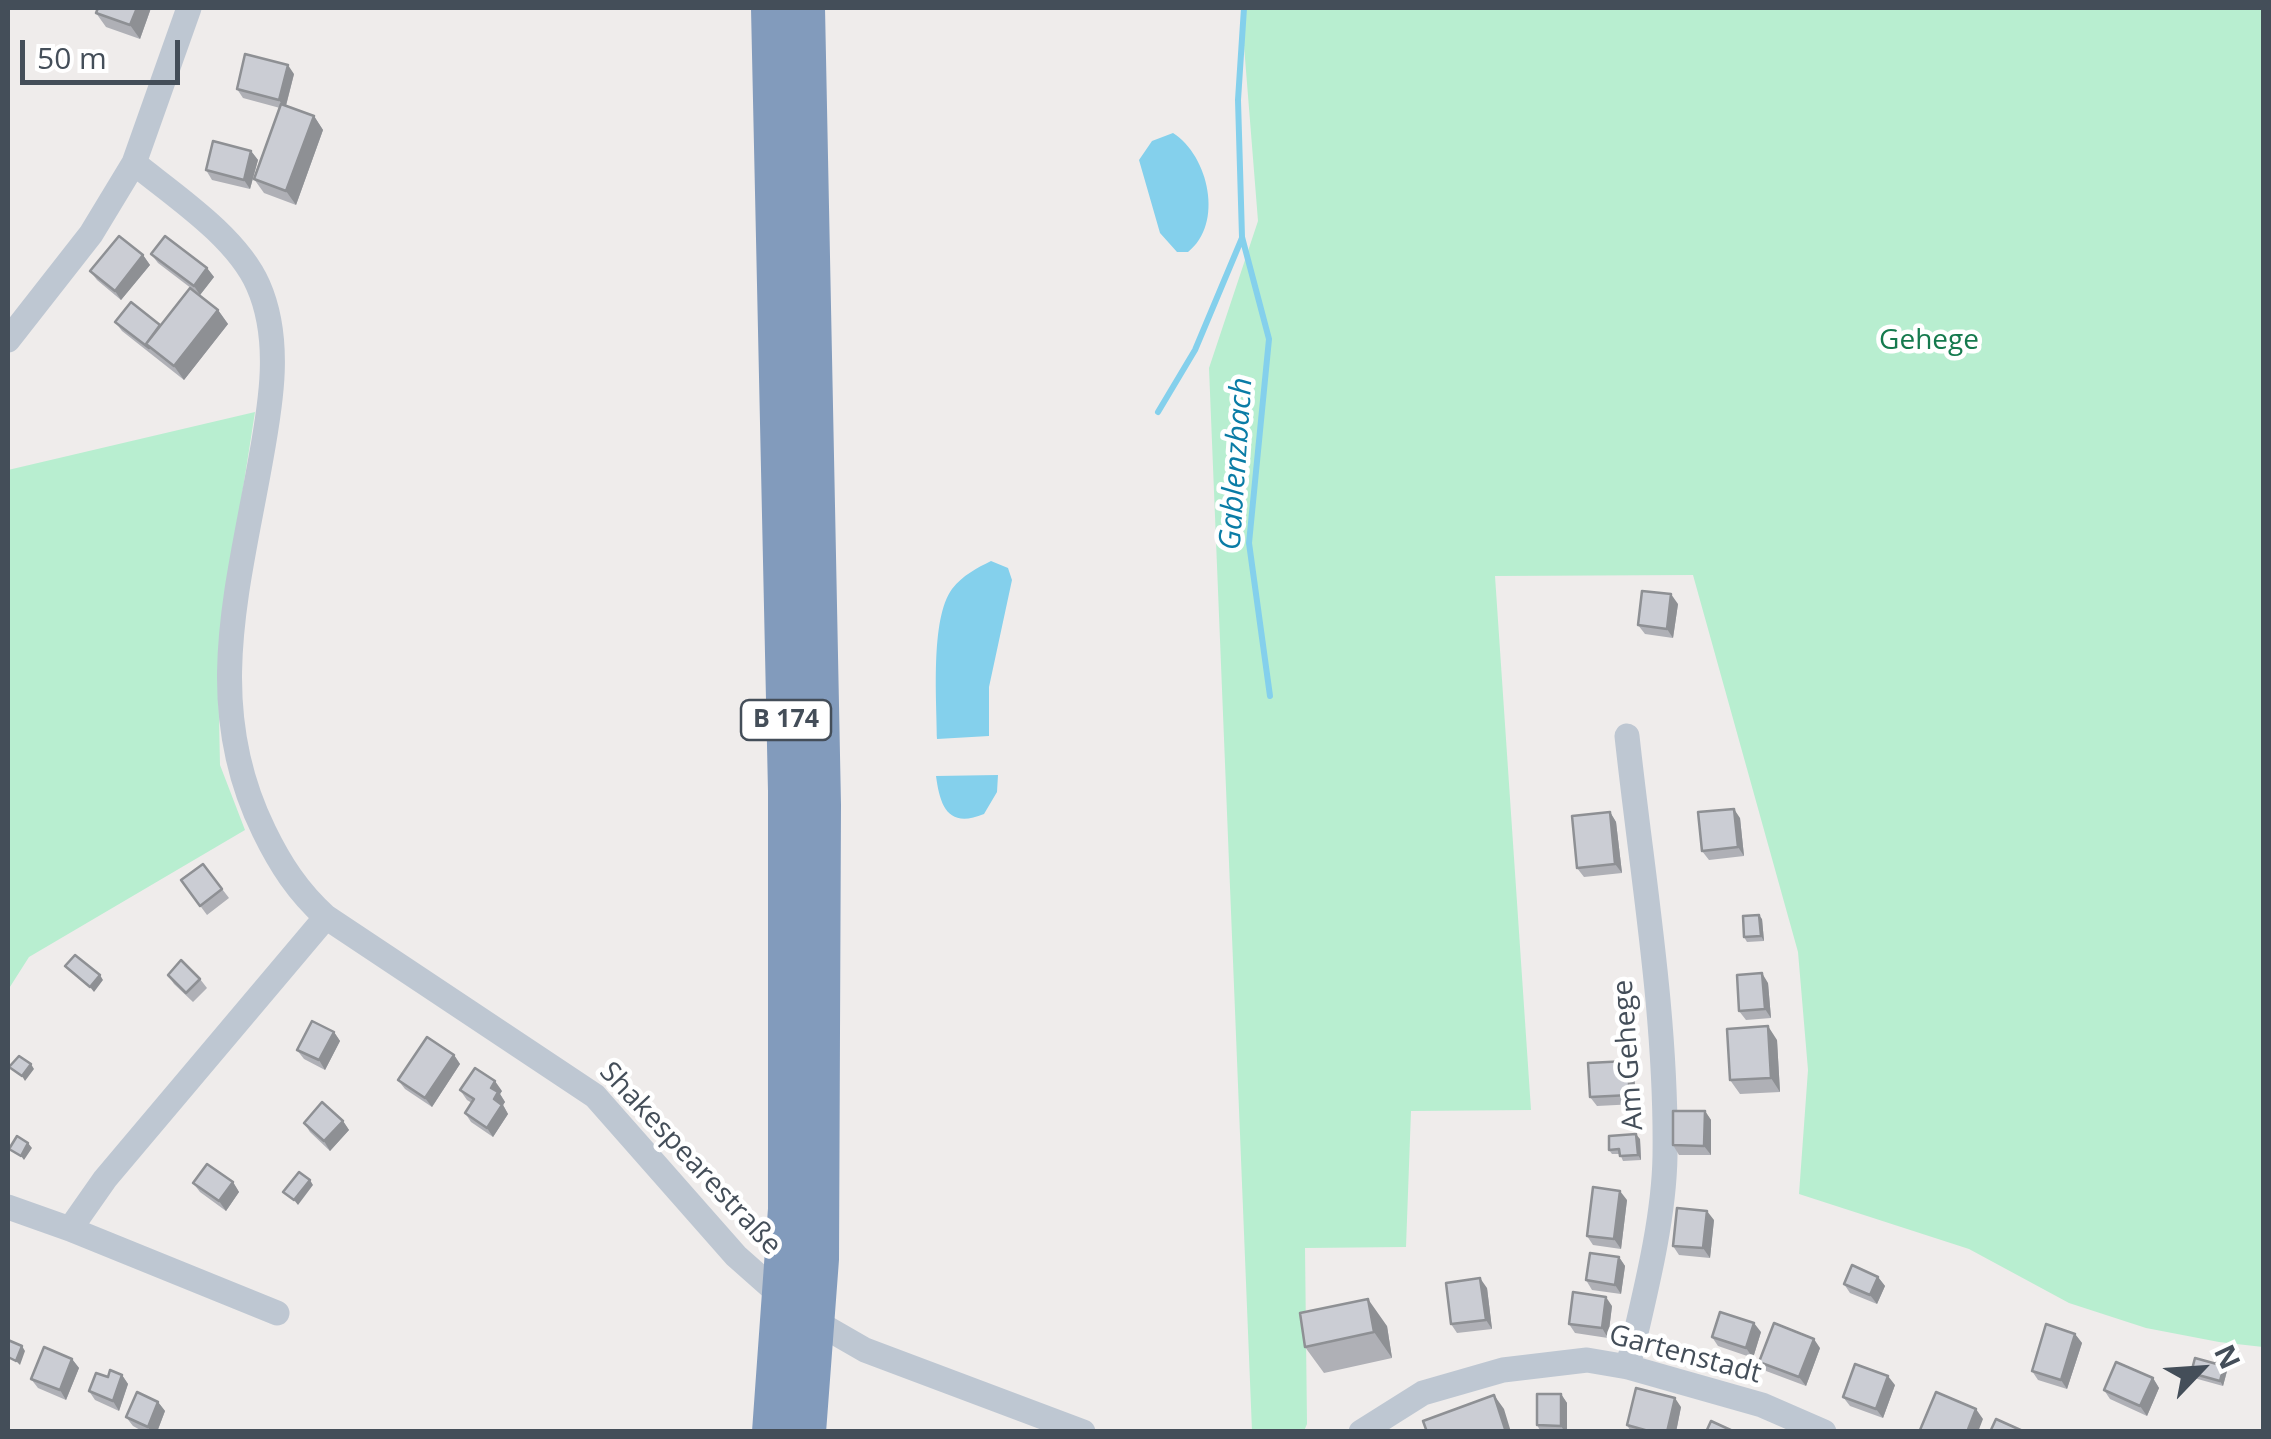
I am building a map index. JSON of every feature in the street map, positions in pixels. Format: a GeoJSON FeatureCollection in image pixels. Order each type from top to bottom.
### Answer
{"type":"FeatureCollection","features":[{"type":"Feature","properties":{"kind":"highway","name":"B 174"},"geometry":{"type":"LineString","coordinates":[[770,8],[788,791],[787,1208],[771,1432]]}},
{"type":"Feature","properties":{"kind":"highway","name":"B 174"},"geometry":{"type":"LineString","coordinates":[[806,8],[822,805],[820,1259],[807,1432]]}},
{"type":"Feature","properties":{"kind":"street"},"geometry":{"type":"LineString","coordinates":[[8,340],[91,234],[134,164],[189,8]]}},
{"type":"Feature","properties":{"kind":"street","name":"Shakespearestraße"},"geometry":{"type":"LineString","coordinates":[[134,164],[236,251],[265,304],[272,383],[233,628],[228,711],[234,747],[254,811],[304,898],[326,917],[595,1096],[736,1256],[771,1288],[826,1327],[866,1350],[1083,1432]]}},
{"type":"Feature","properties":{"kind":"street","name":"Am Gehege"},"geometry":{"type":"LineString","coordinates":[[1627,736],[1654,979],[1665,1160],[1651,1263],[1628,1367]]}},
{"type":"Feature","properties":{"kind":"street"},"geometry":{"type":"LineString","coordinates":[[70,1230],[104,1179],[326,917]]}},
{"type":"Feature","properties":{"kind":"street"},"geometry":{"type":"LineString","coordinates":[[8,1206],[276,1313]]}},
{"type":"Feature","properties":{"kind":"street","name":"Gartenstadt"},"geometry":{"type":"LineString","coordinates":[[1361,1432],[1423,1393],[1503,1370],[1587,1360],[1628,1367],[1762,1406],[1824,1432]]}},
{"type":"Feature","properties":{"kind":"green space","name":"Gehege"},"geometry":{"type":"Polygon","coordinates":[[[1241,8],[2263,8],[2263,1347],[2146,1328],[2069,1303],[1969,1249],[1799,1194],[1808,1070],[1798,952],[1693,575],[1495,576],[1531,1110],[1411,1111],[1406,1247],[1305,1248],[1307,1424],[1304,1431],[1252,1431],[1209,368],[1258,221],[1241,8]]]}},
{"type":"Feature","properties":{"kind":"green space"},"geometry":{"type":"Polygon","coordinates":[[[255,412],[218,669],[220,765],[245,830],[29,957],[8,990],[8,470],[255,412]]]}},
{"type":"Feature","properties":{"kind":"water"},"geometry":{"type":"Polygon","coordinates":[[[1173,133],[1196,157],[1208,191],[1206,225],[1188,252],[1177,252],[1160,233],[1139,160],[1152,141],[1173,133]]]}},
{"type":"Feature","properties":{"kind":"water"},"geometry":{"type":"Polygon","coordinates":[[[991,561],[1008,568],[1012,580],[989,687],[989,736],[937,739],[936,661],[945,602],[961,580],[991,561]]]}},
{"type":"Feature","properties":{"kind":"water"},"geometry":{"type":"Polygon","coordinates":[[[998,775],[997,792],[984,814],[962,819],[943,805],[936,776],[998,775]]]}},
{"type":"Feature","properties":{"kind":"building"},"geometry":{"type":"Polygon","coordinates":[[[98,8],[137,8],[130,25],[96,13],[98,8]]]}},
{"type":"Feature","properties":{"kind":"building"},"geometry":{"type":"Polygon","coordinates":[[[245,54],[288,65],[279,100],[237,89],[245,54]]]}},
{"type":"Feature","properties":{"kind":"building"},"geometry":{"type":"Polygon","coordinates":[[[281,104],[314,116],[286,191],[254,179],[281,104]]]}},
{"type":"Feature","properties":{"kind":"building"},"geometry":{"type":"Polygon","coordinates":[[[213,141],[251,151],[244,180],[206,170],[213,141]]]}},
{"type":"Feature","properties":{"kind":"building"},"geometry":{"type":"Polygon","coordinates":[[[119,236],[143,255],[115,291],[90,271],[119,236]]]}},
{"type":"Feature","properties":{"kind":"building"},"geometry":{"type":"Polygon","coordinates":[[[165,236],[207,268],[194,286],[151,254],[165,236]]]}},
{"type":"Feature","properties":{"kind":"building"},"geometry":{"type":"Polygon","coordinates":[[[190,288],[218,310],[174,366],[146,344],[190,288]]]}},
{"type":"Feature","properties":{"kind":"building"},"geometry":{"type":"Polygon","coordinates":[[[131,302],[160,325],[146,344],[149,348],[115,322],[131,302]]]}},
{"type":"Feature","properties":{"kind":"building"},"geometry":{"type":"Polygon","coordinates":[[[1642,591],[1671,594],[1667,629],[1638,625],[1642,591]]]}},
{"type":"Feature","properties":{"kind":"building"},"geometry":{"type":"Polygon","coordinates":[[[1734,809],[1738,847],[1702,851],[1698,812],[1734,809]]]}},
{"type":"Feature","properties":{"kind":"building"},"geometry":{"type":"Polygon","coordinates":[[[1610,812],[1615,864],[1577,868],[1572,816],[1610,812]]]}},
{"type":"Feature","properties":{"kind":"building"},"geometry":{"type":"Polygon","coordinates":[[[203,864],[222,889],[200,906],[181,880],[203,864]]]}},
{"type":"Feature","properties":{"kind":"building"},"geometry":{"type":"Polygon","coordinates":[[[1759,915],[1761,936],[1744,937],[1743,916],[1759,915]]]}},
{"type":"Feature","properties":{"kind":"building"},"geometry":{"type":"Polygon","coordinates":[[[75,955],[100,975],[90,987],[65,966],[75,955]]]}},
{"type":"Feature","properties":{"kind":"building"},"geometry":{"type":"Polygon","coordinates":[[[181,960],[200,979],[186,993],[168,975],[181,960]]]}},
{"type":"Feature","properties":{"kind":"building"},"geometry":{"type":"Polygon","coordinates":[[[1762,973],[1765,1009],[1739,1011],[1737,975],[1762,973]]]}},
{"type":"Feature","properties":{"kind":"building"},"geometry":{"type":"Polygon","coordinates":[[[312,1021],[334,1032],[319,1060],[297,1050],[312,1021]]]}},
{"type":"Feature","properties":{"kind":"building"},"geometry":{"type":"Polygon","coordinates":[[[1768,1026],[1771,1078],[1730,1080],[1727,1029],[1768,1026]]]}},
{"type":"Feature","properties":{"kind":"building"},"geometry":{"type":"Polygon","coordinates":[[[427,1037],[454,1055],[425,1098],[398,1080],[427,1037]]]}},
{"type":"Feature","properties":{"kind":"building"},"geometry":{"type":"Polygon","coordinates":[[[19,1056],[31,1064],[22,1076],[9,1067],[19,1056]]]}},
{"type":"Feature","properties":{"kind":"building"},"geometry":{"type":"Polygon","coordinates":[[[1627,1061],[1630,1095],[1590,1097],[1588,1063],[1627,1061]]]}},
{"type":"Feature","properties":{"kind":"building"},"geometry":{"type":"Polygon","coordinates":[[[475,1068],[495,1081],[491,1088],[498,1092],[494,1099],[502,1105],[487,1128],[465,1113],[474,1099],[460,1090],[475,1068]]]}},
{"type":"Feature","properties":{"kind":"building"},"geometry":{"type":"Polygon","coordinates":[[[322,1102],[343,1121],[324,1141],[304,1123],[322,1102]]]}},
{"type":"Feature","properties":{"kind":"building"},"geometry":{"type":"Polygon","coordinates":[[[1673,1111],[1705,1111],[1704,1146],[1673,1145],[1673,1111]]]}},
{"type":"Feature","properties":{"kind":"building"},"geometry":{"type":"Polygon","coordinates":[[[1636,1134],[1638,1155],[1620,1156],[1619,1149],[1609,1150],[1609,1136],[1636,1134]]]}},
{"type":"Feature","properties":{"kind":"building"},"geometry":{"type":"Polygon","coordinates":[[[17,1136],[28,1143],[21,1156],[9,1149],[17,1136]]]}},
{"type":"Feature","properties":{"kind":"building"},"geometry":{"type":"Polygon","coordinates":[[[207,1164],[233,1182],[219,1201],[193,1183],[207,1164]]]}},
{"type":"Feature","properties":{"kind":"building"},"geometry":{"type":"Polygon","coordinates":[[[299,1172],[310,1180],[294,1200],[283,1192],[299,1172]]]}},
{"type":"Feature","properties":{"kind":"building"},"geometry":{"type":"Polygon","coordinates":[[[1593,1187],[1620,1191],[1614,1239],[1587,1236],[1593,1187]]]}},
{"type":"Feature","properties":{"kind":"building"},"geometry":{"type":"Polygon","coordinates":[[[1677,1208],[1707,1211],[1703,1248],[1673,1246],[1677,1208]]]}},
{"type":"Feature","properties":{"kind":"building"},"geometry":{"type":"Polygon","coordinates":[[[1590,1253],[1619,1257],[1615,1285],[1586,1280],[1590,1253]]]}},
{"type":"Feature","properties":{"kind":"building"},"geometry":{"type":"Polygon","coordinates":[[[1852,1265],[1878,1277],[1870,1295],[1844,1284],[1852,1265]]]}},
{"type":"Feature","properties":{"kind":"building"},"geometry":{"type":"Polygon","coordinates":[[[1480,1278],[1486,1320],[1451,1324],[1446,1283],[1480,1278]]]}},
{"type":"Feature","properties":{"kind":"building"},"geometry":{"type":"Polygon","coordinates":[[[1573,1292],[1606,1297],[1602,1328],[1569,1324],[1573,1292]]]}},
{"type":"Feature","properties":{"kind":"building"},"geometry":{"type":"Polygon","coordinates":[[[1368,1299],[1374,1332],[1305,1347],[1300,1313],[1368,1299]]]}},
{"type":"Feature","properties":{"kind":"building"},"geometry":{"type":"Polygon","coordinates":[[[1720,1312],[1754,1323],[1746,1348],[1712,1337],[1720,1312]]]}},
{"type":"Feature","properties":{"kind":"building"},"geometry":{"type":"Polygon","coordinates":[[[1774,1323],[1814,1339],[1799,1377],[1759,1362],[1774,1323]]]}},
{"type":"Feature","properties":{"kind":"building"},"geometry":{"type":"Polygon","coordinates":[[[2046,1324],[2075,1334],[2061,1380],[2032,1371],[2046,1324]]]}},
{"type":"Feature","properties":{"kind":"building"},"geometry":{"type":"Polygon","coordinates":[[[8,1340],[22,1346],[16,1361],[8,1357],[8,1340]]]}},
{"type":"Feature","properties":{"kind":"building"},"geometry":{"type":"Polygon","coordinates":[[[44,1347],[72,1359],[60,1390],[31,1379],[44,1347]]]}},
{"type":"Feature","properties":{"kind":"building"},"geometry":{"type":"Polygon","coordinates":[[[2195,1358],[2224,1366],[2220,1381],[2191,1373],[2195,1358]]]}},
{"type":"Feature","properties":{"kind":"building"},"geometry":{"type":"Polygon","coordinates":[[[2116,1362],[2153,1378],[2140,1406],[2104,1390],[2116,1362]]]}},
{"type":"Feature","properties":{"kind":"building"},"geometry":{"type":"Polygon","coordinates":[[[1855,1364],[1888,1376],[1876,1409],[1843,1397],[1855,1364]]]}},
{"type":"Feature","properties":{"kind":"building"},"geometry":{"type":"Polygon","coordinates":[[[110,1370],[122,1375],[113,1401],[89,1391],[96,1373],[108,1377],[110,1370]]]}},
{"type":"Feature","properties":{"kind":"building"},"geometry":{"type":"Polygon","coordinates":[[[1636,1388],[1675,1398],[1667,1432],[1627,1425],[1636,1388]]]}},
{"type":"Feature","properties":{"kind":"building"},"geometry":{"type":"Polygon","coordinates":[[[137,1392],[158,1402],[148,1427],[126,1417],[137,1392]]]}},
{"type":"Feature","properties":{"kind":"building"},"geometry":{"type":"Polygon","coordinates":[[[1936,1392],[1976,1409],[1967,1432],[1920,1430],[1936,1392]]]}},
{"type":"Feature","properties":{"kind":"building"},"geometry":{"type":"Polygon","coordinates":[[[1537,1394],[1561,1394],[1561,1426],[1537,1425],[1537,1394]]]}},
{"type":"Feature","properties":{"kind":"building"},"geometry":{"type":"Polygon","coordinates":[[[1494,1395],[1506,1432],[1427,1432],[1423,1421],[1494,1395]]]}},
{"type":"Feature","properties":{"kind":"building"},"geometry":{"type":"Polygon","coordinates":[[[1996,1419],[2025,1432],[1990,1432],[1996,1419]]]}},
{"type":"Feature","properties":{"kind":"building"},"geometry":{"type":"Polygon","coordinates":[[[1711,1421],[1735,1432],[1706,1432],[1711,1421]]]}},
{"type":"Feature","properties":{"kind":"waterway","name":"Gablenzbach"},"geometry":{"type":"LineString","coordinates":[[1244,8],[1238,100],[1242,237],[1269,339],[1249,543],[1270,696]]}},
{"type":"Feature","properties":{"kind":"waterway","name":"Gablenzbach"},"geometry":{"type":"LineString","coordinates":[[1158,412],[1195,350],[1242,238]]}}]}
